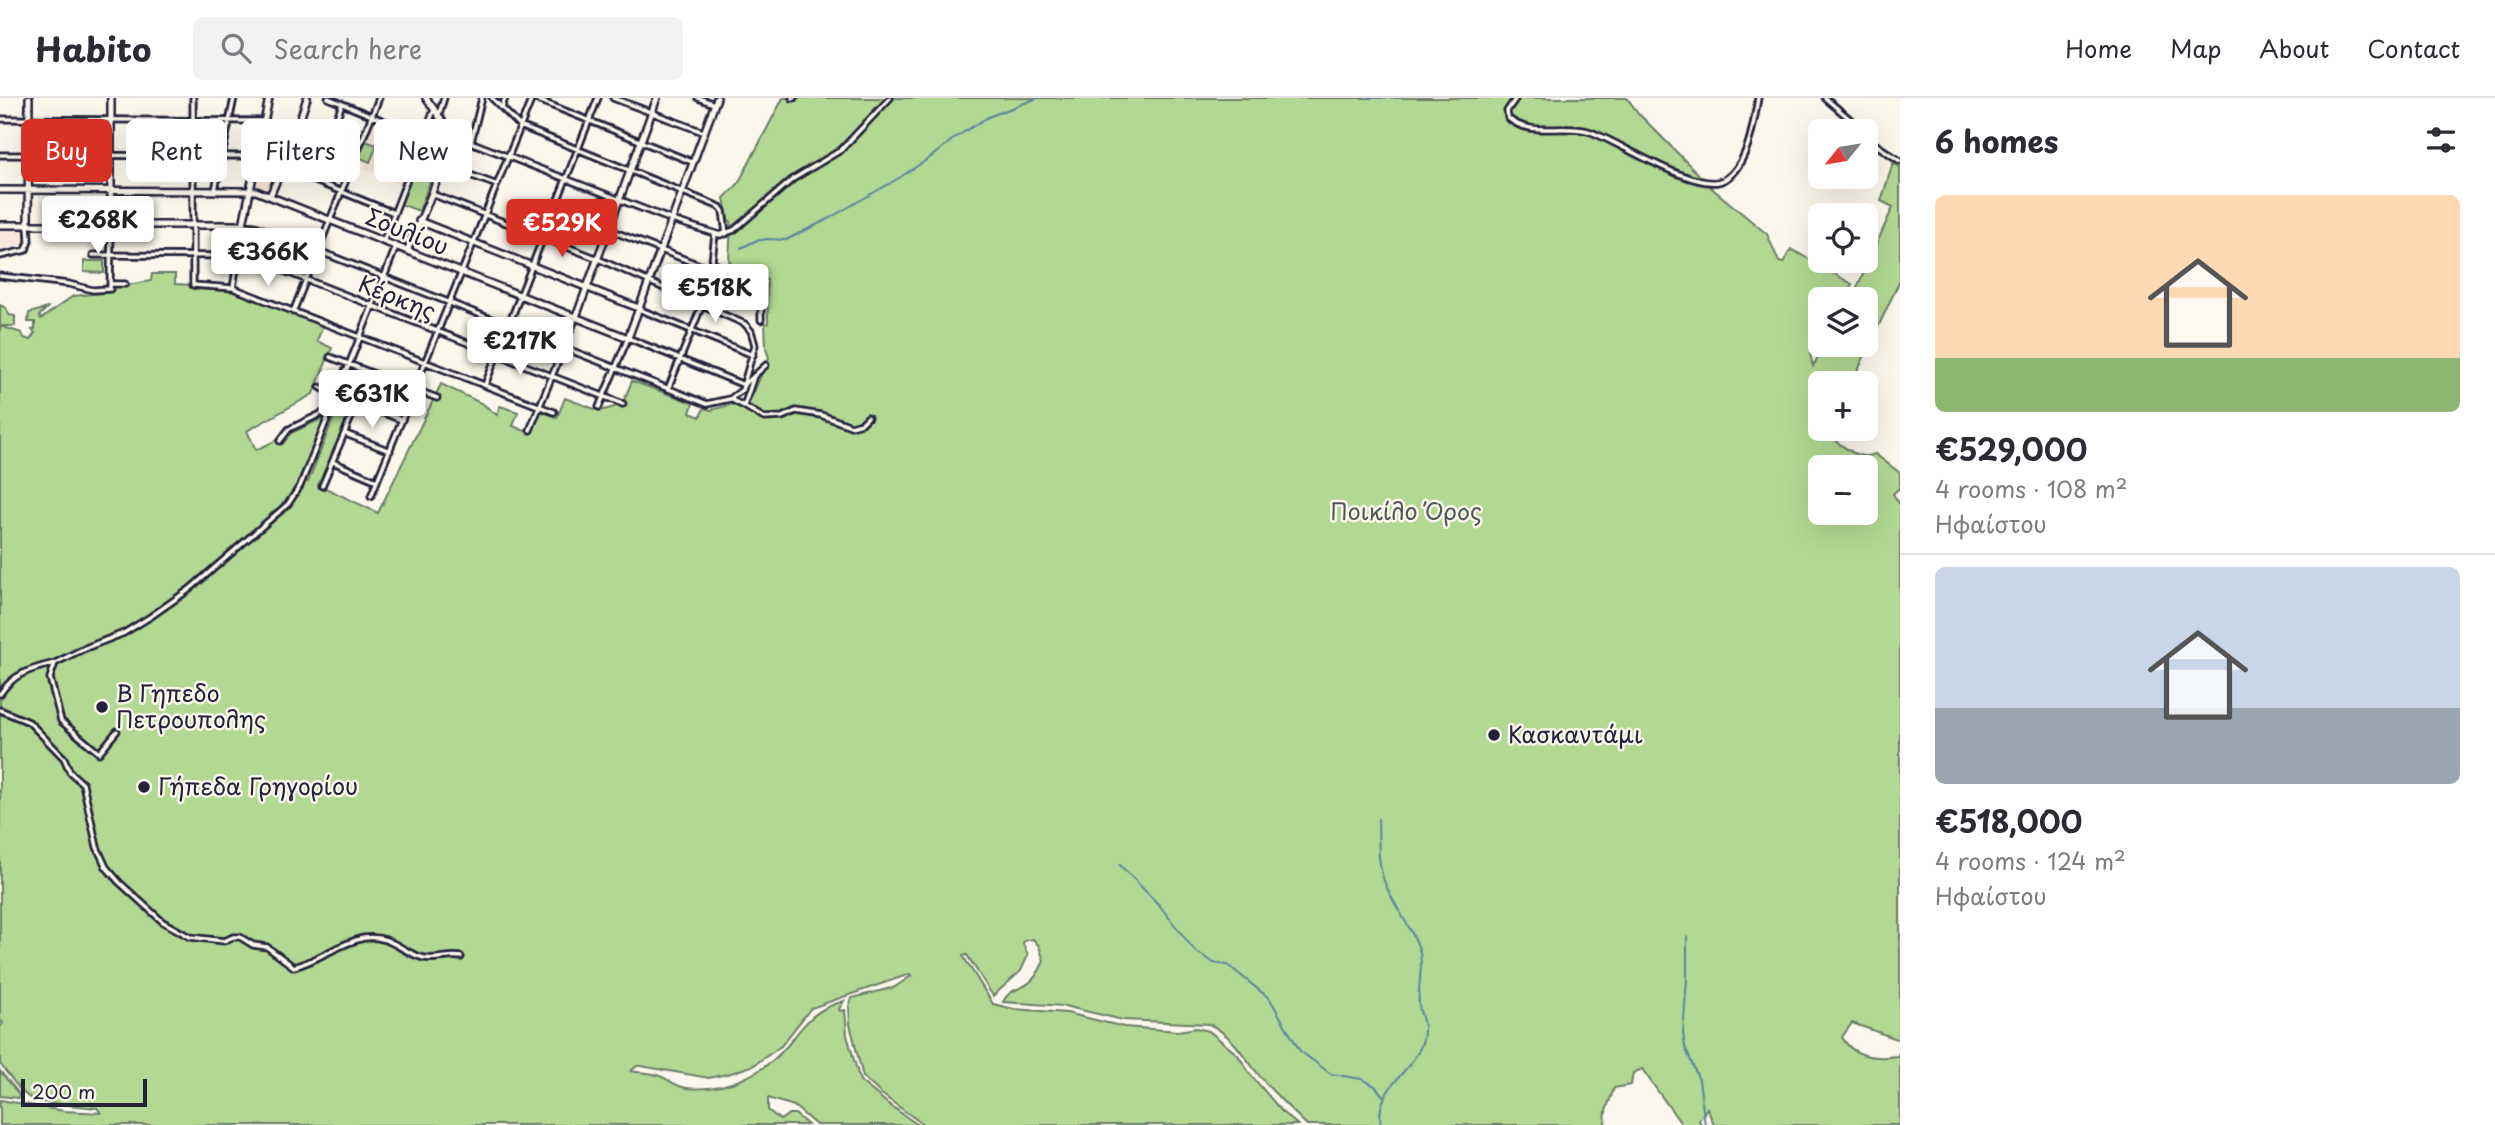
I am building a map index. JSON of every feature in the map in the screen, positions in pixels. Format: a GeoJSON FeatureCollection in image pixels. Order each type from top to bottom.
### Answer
{"type":"FeatureCollection","features":[{"type":"Feature","properties":{"kind":"street"},"geometry":{"type":"LineString","coordinates":[[29,98],[29,119]]}},
{"type":"Feature","properties":{"kind":"street"},"geometry":{"type":"LineString","coordinates":[[111,98],[111,119]]}},
{"type":"Feature","properties":{"kind":"street"},"geometry":{"type":"LineString","coordinates":[[193,98],[193,119]]}},
{"type":"Feature","properties":{"kind":"street"},"geometry":{"type":"LineString","coordinates":[[227,130],[234,98]]}},
{"type":"Feature","properties":{"kind":"street"},"geometry":{"type":"LineString","coordinates":[[264,119],[269,98]]}},
{"type":"Feature","properties":{"kind":"street"},"geometry":{"type":"LineString","coordinates":[[300,119],[307,98]]}},
{"type":"Feature","properties":{"kind":"street"},"geometry":{"type":"LineString","coordinates":[[328,98],[379,119]]}},
{"type":"Feature","properties":{"kind":"street"},"geometry":{"type":"LineString","coordinates":[[360,146],[379,98]]}},
{"type":"Feature","properties":{"kind":"street"},"geometry":{"type":"LineString","coordinates":[[426,98],[440,119]]}},
{"type":"Feature","properties":{"kind":"street"},"geometry":{"type":"LineString","coordinates":[[439,116],[444,98]]}},
{"type":"Feature","properties":{"kind":"street"},"geometry":{"type":"LineString","coordinates":[[472,138],[482,98]]}},
{"type":"Feature","properties":{"kind":"street"},"geometry":{"type":"LineString","coordinates":[[492,98],[520,126],[722,208],[726,234]]}},
{"type":"Feature","properties":{"kind":"street"},"geometry":{"type":"LineString","coordinates":[[502,108],[505,98]]}},
{"type":"Feature","properties":{"kind":"street"},"geometry":{"type":"LineString","coordinates":[[371,496],[532,98],[692,162]]}},
{"type":"Feature","properties":{"kind":"street"},"geometry":{"type":"LineString","coordinates":[[485,384],[598,98]]}},
{"type":"Feature","properties":{"kind":"street"},"geometry":{"type":"LineString","coordinates":[[613,98],[704,132]]}},
{"type":"Feature","properties":{"kind":"street"},"geometry":{"type":"LineString","coordinates":[[530,430],[598,260],[657,98]]}},
{"type":"Feature","properties":{"kind":"street"},"geometry":{"type":"LineString","coordinates":[[599,407],[640,309],[716,101],[698,98]]}},
{"type":"Feature","properties":{"kind":"street"},"geometry":{"type":"LineString","coordinates":[[472,142],[672,220],[715,234],[726,234],[809,168],[841,150],[890,98]]}},
{"type":"Feature","properties":{"kind":"street"},"geometry":{"type":"LineString","coordinates":[[1516,98],[1507,111],[1508,118],[1516,125],[1589,131],[1679,174],[1716,183],[1733,172],[1747,148],[1758,98]]}},
{"type":"Feature","properties":{"kind":"street"},"geometry":{"type":"LineString","coordinates":[[1825,98],[1850,119]]}},
{"type":"Feature","properties":{"kind":"street"},"geometry":{"type":"LineString","coordinates":[[337,119],[342,104]]}},
{"type":"Feature","properties":{"kind":"street"},"geometry":{"type":"LineString","coordinates":[[431,119],[434,110]]}},
{"type":"Feature","properties":{"kind":"street"},"geometry":{"type":"LineString","coordinates":[[0,119],[21,119]]}},
{"type":"Feature","properties":{"kind":"street"},"geometry":{"type":"LineString","coordinates":[[229,120],[241,120]]}},
{"type":"Feature","properties":{"kind":"street"},"geometry":{"type":"LineString","coordinates":[[1878,146],[1900,161]]}},
{"type":"Feature","properties":{"kind":"street"},"geometry":{"type":"LineString","coordinates":[[0,155],[21,156]]}},
{"type":"Feature","properties":{"kind":"street"},"geometry":{"type":"LineString","coordinates":[[472,176],[497,185]]}},
{"type":"Feature","properties":{"kind":"street"},"geometry":{"type":"LineString","coordinates":[[0,256],[26,250],[29,242],[28,182]]}},
{"type":"Feature","properties":{"kind":"street"},"geometry":{"type":"LineString","coordinates":[[111,182],[111,286]]}},
{"type":"Feature","properties":{"kind":"street"},"geometry":{"type":"LineString","coordinates":[[192,182],[193,285],[233,288],[554,412]]}},
{"type":"Feature","properties":{"kind":"street"},"geometry":{"type":"LineString","coordinates":[[215,190],[217,182]]}},
{"type":"Feature","properties":{"kind":"street"},"geometry":{"type":"LineString","coordinates":[[233,288],[251,182]]}},
{"type":"Feature","properties":{"kind":"street"},"geometry":{"type":"LineString","coordinates":[[270,196],[277,182]]}},
{"type":"Feature","properties":{"kind":"street"},"geometry":{"type":"LineString","coordinates":[[318,182],[394,213]]}},
{"type":"Feature","properties":{"kind":"street"},"geometry":{"type":"LineString","coordinates":[[293,312],[346,182]]}},
{"type":"Feature","properties":{"kind":"street"},"geometry":{"type":"LineString","coordinates":[[383,242],[406,182]]}},
{"type":"Feature","properties":{"kind":"street"},"geometry":{"type":"LineString","coordinates":[[407,251],[435,182]]}},
{"type":"Feature","properties":{"kind":"street","name":"Σουλίου"},"geometry":{"type":"LineString","coordinates":[[0,190],[249,190],[270,196],[744,385]]}},
{"type":"Feature","properties":{"kind":"street"},"geometry":{"type":"LineString","coordinates":[[0,225],[255,226],[707,404],[730,399],[740,393],[755,345],[751,331],[738,320],[598,260],[430,193]]}},
{"type":"Feature","properties":{"kind":"street"},"geometry":{"type":"LineString","coordinates":[[555,209],[717,272]]}},
{"type":"Feature","properties":{"kind":"street"},"geometry":{"type":"LineString","coordinates":[[419,221],[753,355]]}},
{"type":"Feature","properties":{"kind":"street"},"geometry":{"type":"LineString","coordinates":[[711,270],[715,234]]}},
{"type":"Feature","properties":{"kind":"street"},"geometry":{"type":"LineString","coordinates":[[0,695],[8,683],[20,673],[55,663],[124,633],[150,617],[190,589],[288,504],[300,486],[396,247]]}},
{"type":"Feature","properties":{"kind":"street","name":"Κέρκης"},"geometry":{"type":"LineString","coordinates":[[93,255],[239,256],[623,404]]}},
{"type":"Feature","properties":{"kind":"street"},"geometry":{"type":"LineString","coordinates":[[712,263],[761,284],[761,320]]}},
{"type":"Feature","properties":{"kind":"street"},"geometry":{"type":"LineString","coordinates":[[0,276],[69,284],[93,290],[125,284]]}},
{"type":"Feature","properties":{"kind":"street"},"geometry":{"type":"LineString","coordinates":[[668,389],[702,305]]}},
{"type":"Feature","properties":{"kind":"street"},"geometry":{"type":"LineString","coordinates":[[330,357],[437,398]]}},
{"type":"Feature","properties":{"kind":"street"},"geometry":{"type":"LineString","coordinates":[[744,385],[765,365]]}},
{"type":"Feature","properties":{"kind":"street"},"geometry":{"type":"LineString","coordinates":[[322,486],[355,408],[345,370]]}},
{"type":"Feature","properties":{"kind":"street"},"geometry":{"type":"LineString","coordinates":[[744,406],[755,374]]}},
{"type":"Feature","properties":{"kind":"street"},"geometry":{"type":"LineString","coordinates":[[320,387],[335,395]]}},
{"type":"Feature","properties":{"kind":"street"},"geometry":{"type":"LineString","coordinates":[[730,399],[764,418],[796,411],[821,415],[851,426],[862,424],[868,417]]}},
{"type":"Feature","properties":{"kind":"street"},"geometry":{"type":"LineString","coordinates":[[355,402],[402,420]]}},
{"type":"Feature","properties":{"kind":"street"},"geometry":{"type":"LineString","coordinates":[[280,441],[289,429],[329,410]]}},
{"type":"Feature","properties":{"kind":"street"},"geometry":{"type":"LineString","coordinates":[[345,433],[390,451]]}},
{"type":"Feature","properties":{"kind":"street"},"geometry":{"type":"LineString","coordinates":[[333,461],[377,481]]}},
{"type":"Feature","properties":{"kind":"street"},"geometry":{"type":"LineString","coordinates":[[55,663],[50,678],[61,721],[99,753],[117,731]]}},
{"type":"Feature","properties":{"kind":"street"},"geometry":{"type":"LineString","coordinates":[[0,710],[29,722],[64,758],[70,772],[83,784],[97,847],[110,873],[175,930],[190,937],[224,941],[240,937],[253,945],[267,947],[293,967],[355,940],[377,937],[398,944],[426,959],[449,955],[461,957]]}},
{"type":"Feature","properties":{"kind":"shaded area"},"geometry":{"type":"Polygon","coordinates":[[[374,120],[374,174],[363,169],[367,161],[360,158],[374,120]]]}},
{"type":"Feature","properties":{"kind":"shaded area"},"geometry":{"type":"Polygon","coordinates":[[[256,182],[273,182],[271,187],[265,189],[257,186],[256,182]]]}},
{"type":"Feature","properties":{"kind":"shaded area"},"geometry":{"type":"Polygon","coordinates":[[[0,228],[25,228],[25,244],[0,251],[0,228]]]}},
{"type":"Feature","properties":{"kind":"green space","name":"Ποικίλο Όρος"},"geometry":{"type":"Polygon","coordinates":[[[783,98],[1627,98],[1639,114],[1714,190],[1767,234],[1779,262],[1783,263],[1791,249],[1808,259],[1808,273],[1833,273],[1852,284],[1850,287],[1808,287],[1808,357],[1811,357],[1813,366],[1818,357],[1864,357],[1858,371],[1808,371],[1808,441],[1837,441],[1859,455],[1808,455],[1808,525],[1878,525],[1878,456],[1900,473],[1900,487],[1893,494],[1900,505],[1900,1040],[1852,1023],[1842,1037],[1852,1049],[1866,1056],[1889,1057],[1897,1056],[1900,1052],[1900,1125],[1714,1125],[1707,1108],[1699,1120],[1701,1125],[1682,1125],[1642,1069],[1633,1073],[1631,1085],[1614,1088],[1606,1111],[1605,1125],[1307,1125],[1270,1088],[1231,1040],[1209,1024],[1123,1020],[1064,1006],[1003,1002],[1010,993],[1032,980],[1044,961],[1039,946],[1033,939],[1024,941],[1028,955],[1021,971],[993,996],[967,955],[963,956],[993,1004],[1014,1009],[1067,1013],[1124,1027],[1178,1031],[1196,1028],[1209,1031],[1238,1055],[1283,1113],[1298,1125],[924,1125],[863,1077],[850,1024],[849,1006],[852,998],[895,987],[911,976],[910,974],[811,1008],[781,1046],[754,1065],[731,1073],[709,1078],[641,1066],[631,1071],[661,1076],[687,1088],[729,1084],[767,1065],[817,1013],[844,1001],[839,1009],[845,1010],[847,1035],[860,1081],[918,1125],[816,1125],[794,1106],[768,1098],[768,1110],[780,1120],[789,1114],[795,1114],[808,1125],[0,1125],[0,1100],[64,1111],[101,1113],[97,1108],[41,1102],[31,1099],[21,1091],[0,1064],[0,1027],[3,1023],[0,1020],[0,326],[22,333],[24,338],[30,340],[35,333],[32,330],[35,329],[35,322],[28,322],[29,313],[47,308],[39,316],[41,319],[73,296],[111,292],[116,287],[151,281],[152,274],[175,274],[175,284],[192,285],[194,289],[234,291],[323,325],[317,341],[332,348],[313,394],[247,431],[256,450],[325,417],[301,478],[308,482],[348,382],[353,408],[321,486],[378,513],[441,384],[483,404],[497,415],[500,406],[518,412],[513,426],[530,433],[540,410],[557,418],[565,398],[600,411],[622,405],[632,381],[693,403],[690,413],[700,417],[704,408],[711,410],[733,404],[749,411],[747,407],[769,358],[765,324],[768,323],[767,280],[742,271],[729,261],[731,222],[724,198],[738,184],[783,98]]]}},
{"type":"Feature","properties":{"kind":"green space"},"geometry":{"type":"Polygon","coordinates":[[[365,141],[374,144],[370,162],[360,158],[365,141]]]}},
{"type":"Feature","properties":{"kind":"green space","name":"Ποικίλο Όρος"},"geometry":{"type":"Polygon","coordinates":[[[1893,163],[1900,167],[1900,280],[1878,327],[1878,287],[1857,287],[1864,273],[1878,273],[1878,241],[1893,207],[1881,201],[1893,163]]]}},
{"type":"Feature","properties":{"kind":"green space"},"geometry":{"type":"Polygon","coordinates":[[[408,182],[430,182],[419,211],[400,204],[408,182]]]}},
{"type":"Feature","properties":{"kind":"green space"},"geometry":{"type":"Polygon","coordinates":[[[84,261],[104,261],[104,273],[84,272],[84,261]]]}},
{"type":"Feature","properties":{"kind":"green space"},"geometry":{"type":"Polygon","coordinates":[[[0,305],[6,308],[9,315],[15,316],[15,326],[0,326],[0,305]]]}},
{"type":"Feature","properties":{"kind":"green space"},"geometry":{"type":"Polygon","coordinates":[[[0,1071],[19,1094],[18,1098],[0,1096],[0,1071]]]}},
{"type":"Feature","properties":{"kind":"waterway"},"geometry":{"type":"LineString","coordinates":[[741,248],[755,241],[786,240],[828,219],[899,178],[988,117],[1038,98]]}},
{"type":"Feature","properties":{"kind":"waterway"},"geometry":{"type":"LineString","coordinates":[[1366,98],[1400,98]]}},
{"type":"Feature","properties":{"kind":"waterway"},"geometry":{"type":"LineString","coordinates":[[1378,819],[1379,856],[1383,878],[1420,953],[1419,1005],[1424,1028],[1422,1044],[1416,1056],[1384,1098],[1381,1125]]}},
{"type":"Feature","properties":{"kind":"waterway"},"geometry":{"type":"LineString","coordinates":[[1119,864],[1160,906],[1195,951],[1214,963],[1228,965],[1270,999],[1300,1051],[1331,1074],[1362,1079],[1375,1086],[1384,1097]]}},
{"type":"Feature","properties":{"kind":"waterway"},"geometry":{"type":"LineString","coordinates":[[1687,937],[1683,1033],[1685,1047],[1699,1080],[1705,1125]]}},
{"type":"Feature","properties":{"kind":"place","name":"Β Γηπεδο Πετρουπολης"},"geometry":{"type":"Point","coordinates":[102,707]}},
{"type":"Feature","properties":{"kind":"place","name":"Κασκαντάμι"},"geometry":{"type":"Point","coordinates":[1494,735]}},
{"type":"Feature","properties":{"kind":"place","name":"Γήπεδα Γρηγορίου"},"geometry":{"type":"Point","coordinates":[144,787]}}]}
